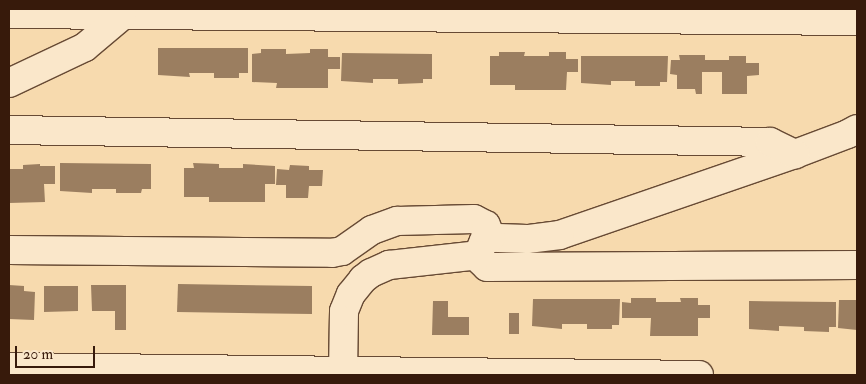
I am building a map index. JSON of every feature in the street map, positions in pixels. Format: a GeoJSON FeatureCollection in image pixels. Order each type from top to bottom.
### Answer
{"type":"FeatureCollection","features":[{"type":"Feature","properties":{"kind":"street"},"geometry":{"type":"LineString","coordinates":[[9,14],[122,16],[763,14],[857,21]]}},
{"type":"Feature","properties":{"kind":"street"},"geometry":{"type":"LineString","coordinates":[[9,83],[85,47],[122,16]]}},
{"type":"Feature","properties":{"kind":"street"},"geometry":{"type":"LineString","coordinates":[[343,373],[344,311],[351,294],[363,279],[371,273],[389,265],[485,246],[560,235],[795,154],[848,134],[857,128]]}},
{"type":"Feature","properties":{"kind":"street"},"geometry":{"type":"LineString","coordinates":[[9,130],[770,142],[795,154]]}},
{"type":"Feature","properties":{"kind":"street"},"geometry":{"type":"LineString","coordinates":[[9,250],[332,253],[342,251],[372,230],[397,221],[474,219],[486,225],[485,246],[481,260],[488,267],[857,266]]}},
{"type":"Feature","properties":{"kind":"street"},"geometry":{"type":"LineString","coordinates":[[9,367],[343,373],[699,375]]}},
{"type":"Feature","properties":{"kind":"building"},"geometry":{"type":"Polygon","coordinates":[[[158,48],[248,48],[248,73],[239,73],[239,78],[214,78],[214,73],[189,73],[190,77],[158,75],[158,48]]]}},
{"type":"Feature","properties":{"kind":"building"},"geometry":{"type":"Polygon","coordinates":[[[261,49],[286,49],[286,54],[310,53],[310,49],[328,49],[328,57],[340,57],[340,69],[328,69],[328,88],[276,88],[277,83],[252,82],[252,54],[261,53],[261,49]]]}},
{"type":"Feature","properties":{"kind":"building"},"geometry":{"type":"Polygon","coordinates":[[[499,52],[525,52],[524,56],[549,56],[549,52],[566,52],[566,59],[578,59],[578,72],[567,72],[566,90],[515,90],[515,85],[490,85],[490,56],[499,56],[499,52]]]}},
{"type":"Feature","properties":{"kind":"building"},"geometry":{"type":"Polygon","coordinates":[[[342,53],[432,54],[432,79],[423,79],[423,83],[398,84],[398,79],[373,79],[373,83],[341,81],[342,53]]]}},
{"type":"Feature","properties":{"kind":"building"},"geometry":{"type":"Polygon","coordinates":[[[679,55],[705,55],[705,60],[729,60],[729,56],[746,56],[746,63],[759,63],[759,75],[747,76],[747,94],[722,94],[722,72],[702,72],[702,94],[696,94],[695,89],[677,89],[677,75],[670,74],[671,60],[680,60],[679,55]]]}},
{"type":"Feature","properties":{"kind":"building"},"geometry":{"type":"Polygon","coordinates":[[[581,56],[668,56],[667,82],[660,82],[660,86],[635,86],[635,81],[611,81],[611,85],[581,83],[581,56]]]}},
{"type":"Feature","properties":{"kind":"building"},"geometry":{"type":"Polygon","coordinates":[[[60,163],[151,164],[151,189],[142,189],[141,193],[116,193],[116,189],[92,189],[92,193],[60,191],[60,163]]]}},
{"type":"Feature","properties":{"kind":"building"},"geometry":{"type":"Polygon","coordinates":[[[193,163],[219,164],[219,168],[243,168],[243,164],[275,166],[275,184],[265,184],[265,202],[209,202],[209,197],[184,197],[184,168],[194,168],[193,163]]]}},
{"type":"Feature","properties":{"kind":"building"},"geometry":{"type":"Polygon","coordinates":[[[40,164],[40,166],[55,166],[55,184],[44,184],[45,202],[9,203],[9,169],[23,169],[23,165],[40,164]]]}},
{"type":"Feature","properties":{"kind":"building"},"geometry":{"type":"Polygon","coordinates":[[[290,165],[309,166],[309,170],[323,170],[322,186],[309,186],[308,198],[286,198],[286,185],[276,185],[277,169],[289,170],[290,165]]]}},
{"type":"Feature","properties":{"kind":"building"},"geometry":{"type":"Polygon","coordinates":[[[178,284],[312,286],[312,314],[177,312],[178,284]]]}},
{"type":"Feature","properties":{"kind":"building"},"geometry":{"type":"Polygon","coordinates":[[[9,285],[24,286],[24,291],[35,292],[34,320],[9,319],[9,285]]]}},
{"type":"Feature","properties":{"kind":"building"},"geometry":{"type":"Polygon","coordinates":[[[91,285],[126,285],[126,330],[115,330],[115,311],[92,311],[91,285]]]}},
{"type":"Feature","properties":{"kind":"building"},"geometry":{"type":"Polygon","coordinates":[[[44,286],[78,286],[78,311],[44,312],[44,286]]]}},
{"type":"Feature","properties":{"kind":"building"},"geometry":{"type":"Polygon","coordinates":[[[631,298],[656,298],[656,302],[681,302],[680,298],[698,298],[698,305],[710,305],[710,318],[698,318],[698,336],[650,336],[651,318],[622,318],[622,302],[631,303],[631,298]]]}},
{"type":"Feature","properties":{"kind":"building"},"geometry":{"type":"Polygon","coordinates":[[[533,299],[620,299],[619,325],[612,325],[612,329],[587,329],[587,324],[562,324],[562,329],[532,326],[533,299]]]}},
{"type":"Feature","properties":{"kind":"building"},"geometry":{"type":"Polygon","coordinates":[[[839,300],[857,300],[857,330],[838,328],[839,300]]]}},
{"type":"Feature","properties":{"kind":"building"},"geometry":{"type":"Polygon","coordinates":[[[433,301],[448,301],[448,317],[469,317],[469,335],[432,335],[433,301]]]}},
{"type":"Feature","properties":{"kind":"building"},"geometry":{"type":"Polygon","coordinates":[[[749,301],[836,302],[836,327],[829,327],[829,332],[804,331],[804,327],[779,326],[779,331],[749,329],[749,301]]]}},
{"type":"Feature","properties":{"kind":"building"},"geometry":{"type":"Polygon","coordinates":[[[509,313],[519,313],[519,334],[509,334],[509,313]]]}}]}
